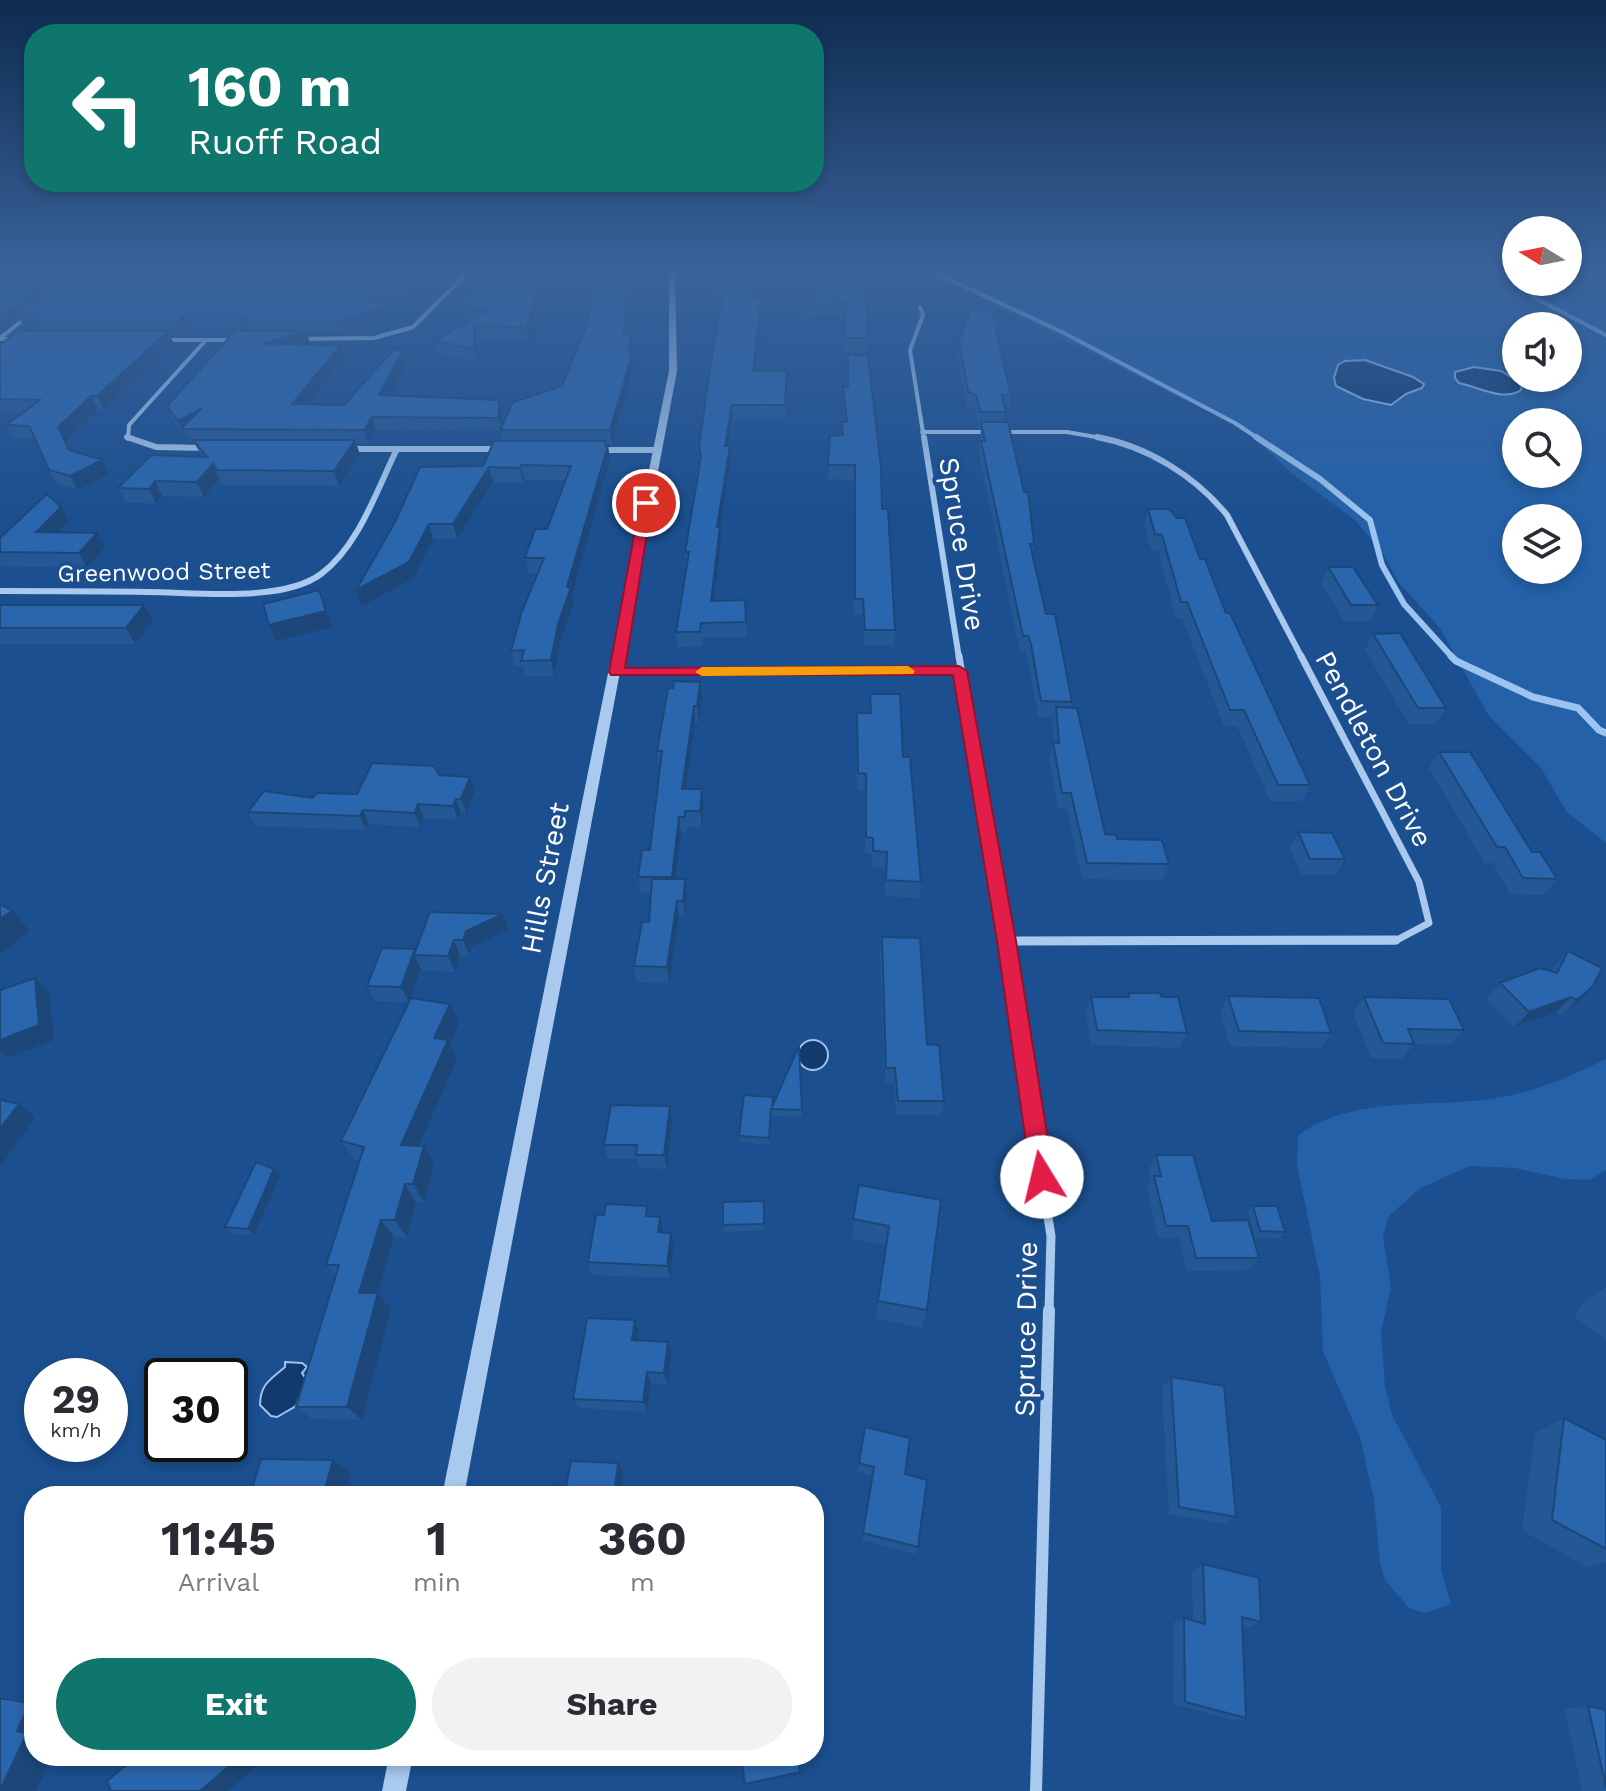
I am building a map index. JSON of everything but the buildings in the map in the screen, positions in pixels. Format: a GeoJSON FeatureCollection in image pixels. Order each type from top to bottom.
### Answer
{"type":"FeatureCollection","features":[{"type":"Feature","properties":{"kind":"street"},"geometry":{"type":"LineString","coordinates":[[195,353],[129,425],[127,438],[141,445],[162,448],[209,448]]}},
{"type":"Feature","properties":{"kind":"street","name":"Hills Street"},"geometry":{"type":"LineString","coordinates":[[455,1486],[616,672],[673,371],[673,353]]}},
{"type":"Feature","properties":{"kind":"street","name":"Spruce Drive"},"geometry":{"type":"LineString","coordinates":[[910,353],[1051,1236],[1036,1791]]}},
{"type":"Feature","properties":{"kind":"street","name":"Pendleton Drive"},"geometry":{"type":"LineString","coordinates":[[922,432],[1055,431],[1108,437],[1138,448],[1209,492],[1227,515],[1412,868],[1419,882],[1429,923],[1395,941],[1006,941]]}},
{"type":"Feature","properties":{"kind":"street"},"geometry":{"type":"LineString","coordinates":[[335,449],[507,449]]}},
{"type":"Feature","properties":{"kind":"street","name":"Greenwood Street"},"geometry":{"type":"LineString","coordinates":[[0,591],[254,592],[289,588],[319,575],[340,558],[397,449]]}},
{"type":"Feature","properties":{"kind":"street"},"geometry":{"type":"LineString","coordinates":[[597,450],[656,450]]}},
{"type":"Feature","properties":{"kind":"street"},"geometry":{"type":"LineString","coordinates":[[616,672],[959,671]]}},
{"type":"Feature","properties":{"kind":"street"},"geometry":{"type":"LineString","coordinates":[[394,1791],[399,1766]]}},
{"type":"Feature","properties":{"kind":"shaded area"},"geometry":{"type":"Polygon","coordinates":[[[1091,353],[1502,353],[1502,392],[1582,392],[1582,353],[1606,353],[1606,843],[1566,811],[1541,768],[1489,716],[1440,628],[1399,583],[1384,555],[1355,520],[1293,474],[1246,431],[1091,353]]]}},
{"type":"Feature","properties":{"kind":"shaded area"},"geometry":{"type":"Polygon","coordinates":[[[1365,360],[1424,384],[1391,405],[1363,399],[1336,386],[1334,378],[1338,365],[1345,361],[1365,360]]]}},
{"type":"Feature","properties":{"kind":"shaded area"},"geometry":{"type":"Polygon","coordinates":[[[1474,367],[1501,371],[1502,392],[1516,392],[1499,394],[1459,383],[1455,372],[1474,367]]]}},
{"type":"Feature","properties":{"kind":"shaded area"},"geometry":{"type":"Polygon","coordinates":[[[813,1040],[824,1044],[828,1055],[824,1066],[813,1070],[802,1066],[798,1055],[802,1044],[813,1040]]]}},
{"type":"Feature","properties":{"kind":"shaded area"},"geometry":{"type":"Polygon","coordinates":[[[1606,1059],[1606,1170],[1589,1180],[1565,1179],[1515,1168],[1469,1166],[1419,1189],[1388,1217],[1383,1237],[1391,1287],[1381,1333],[1385,1387],[1392,1415],[1441,1507],[1441,1570],[1451,1604],[1425,1613],[1409,1608],[1385,1580],[1380,1563],[1374,1500],[1360,1437],[1323,1351],[1320,1277],[1297,1165],[1298,1136],[1341,1114],[1365,1109],[1490,1099],[1520,1093],[1606,1059]]]}},
{"type":"Feature","properties":{"kind":"shaded area"},"geometry":{"type":"Polygon","coordinates":[[[285,1362],[302,1363],[307,1367],[302,1373],[306,1379],[296,1406],[277,1417],[271,1416],[260,1405],[262,1392],[267,1383],[285,1367],[285,1362]]]}},
{"type":"Feature","properties":{"kind":"waterway"},"geometry":{"type":"LineString","coordinates":[[1101,353],[1256,437]]}},
{"type":"Feature","properties":{"kind":"waterway"},"geometry":{"type":"LineString","coordinates":[[1256,437],[1320,479],[1370,520],[1382,565],[1404,604],[1453,658]]}},
{"type":"Feature","properties":{"kind":"waterway"},"geometry":{"type":"LineString","coordinates":[[1453,658],[1533,697],[1578,708],[1599,730],[1606,733]]}},
{"type":"Feature","properties":{"kind":"slow traffic"},"geometry":{"type":"LineString","coordinates":[[702,672],[908,671]]}},
{"type":"Feature","properties":{"kind":"route"},"geometry":{"type":"LineString","coordinates":[[646,503],[616,672],[959,671],[1006,941],[1042,1177]]}}]}
